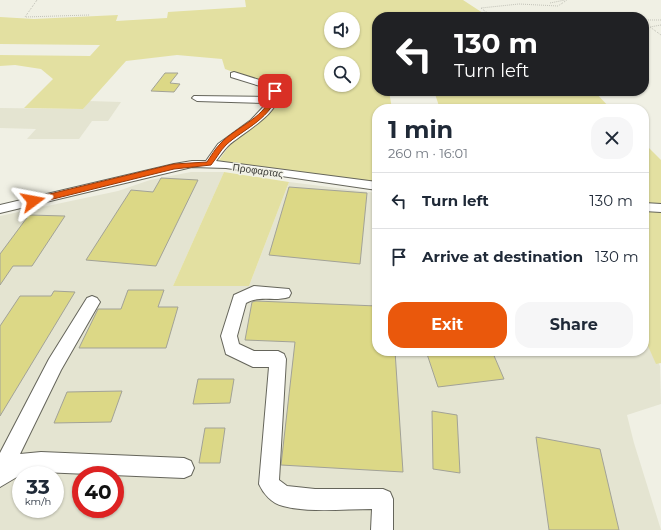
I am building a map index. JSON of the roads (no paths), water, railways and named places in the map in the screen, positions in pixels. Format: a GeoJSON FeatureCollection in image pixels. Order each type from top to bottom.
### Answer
{"type":"FeatureCollection","features":[{"type":"Feature","properties":{"kind":"street"},"geometry":{"type":"LineString","coordinates":[[209,164],[223,145],[268,110],[274,100],[275,91],[263,84],[234,75]]}},
{"type":"Feature","properties":{"kind":"street"},"geometry":{"type":"LineString","coordinates":[[197,98],[274,100]]}},
{"type":"Feature","properties":{"kind":"street","name":"Προφαρτας"},"geometry":{"type":"LineString","coordinates":[[0,209],[138,177],[174,167],[209,164],[372,185]]}},
{"type":"Feature","properties":{"kind":"street"},"geometry":{"type":"LineString","coordinates":[[649,207],[661,208]]}},
{"type":"Feature","properties":{"kind":"street"},"geometry":{"type":"LineString","coordinates":[[284,293],[254,292],[239,299],[229,336],[232,349],[253,359],[278,359],[269,484],[283,496],[315,499],[383,498],[382,530]]}},
{"type":"Feature","properties":{"kind":"street"},"geometry":{"type":"LineString","coordinates":[[0,475],[52,370],[74,330],[92,302]]}},
{"type":"Feature","properties":{"kind":"street"},"geometry":{"type":"LineString","coordinates":[[0,475],[19,464],[42,462],[184,468]]}}]}
